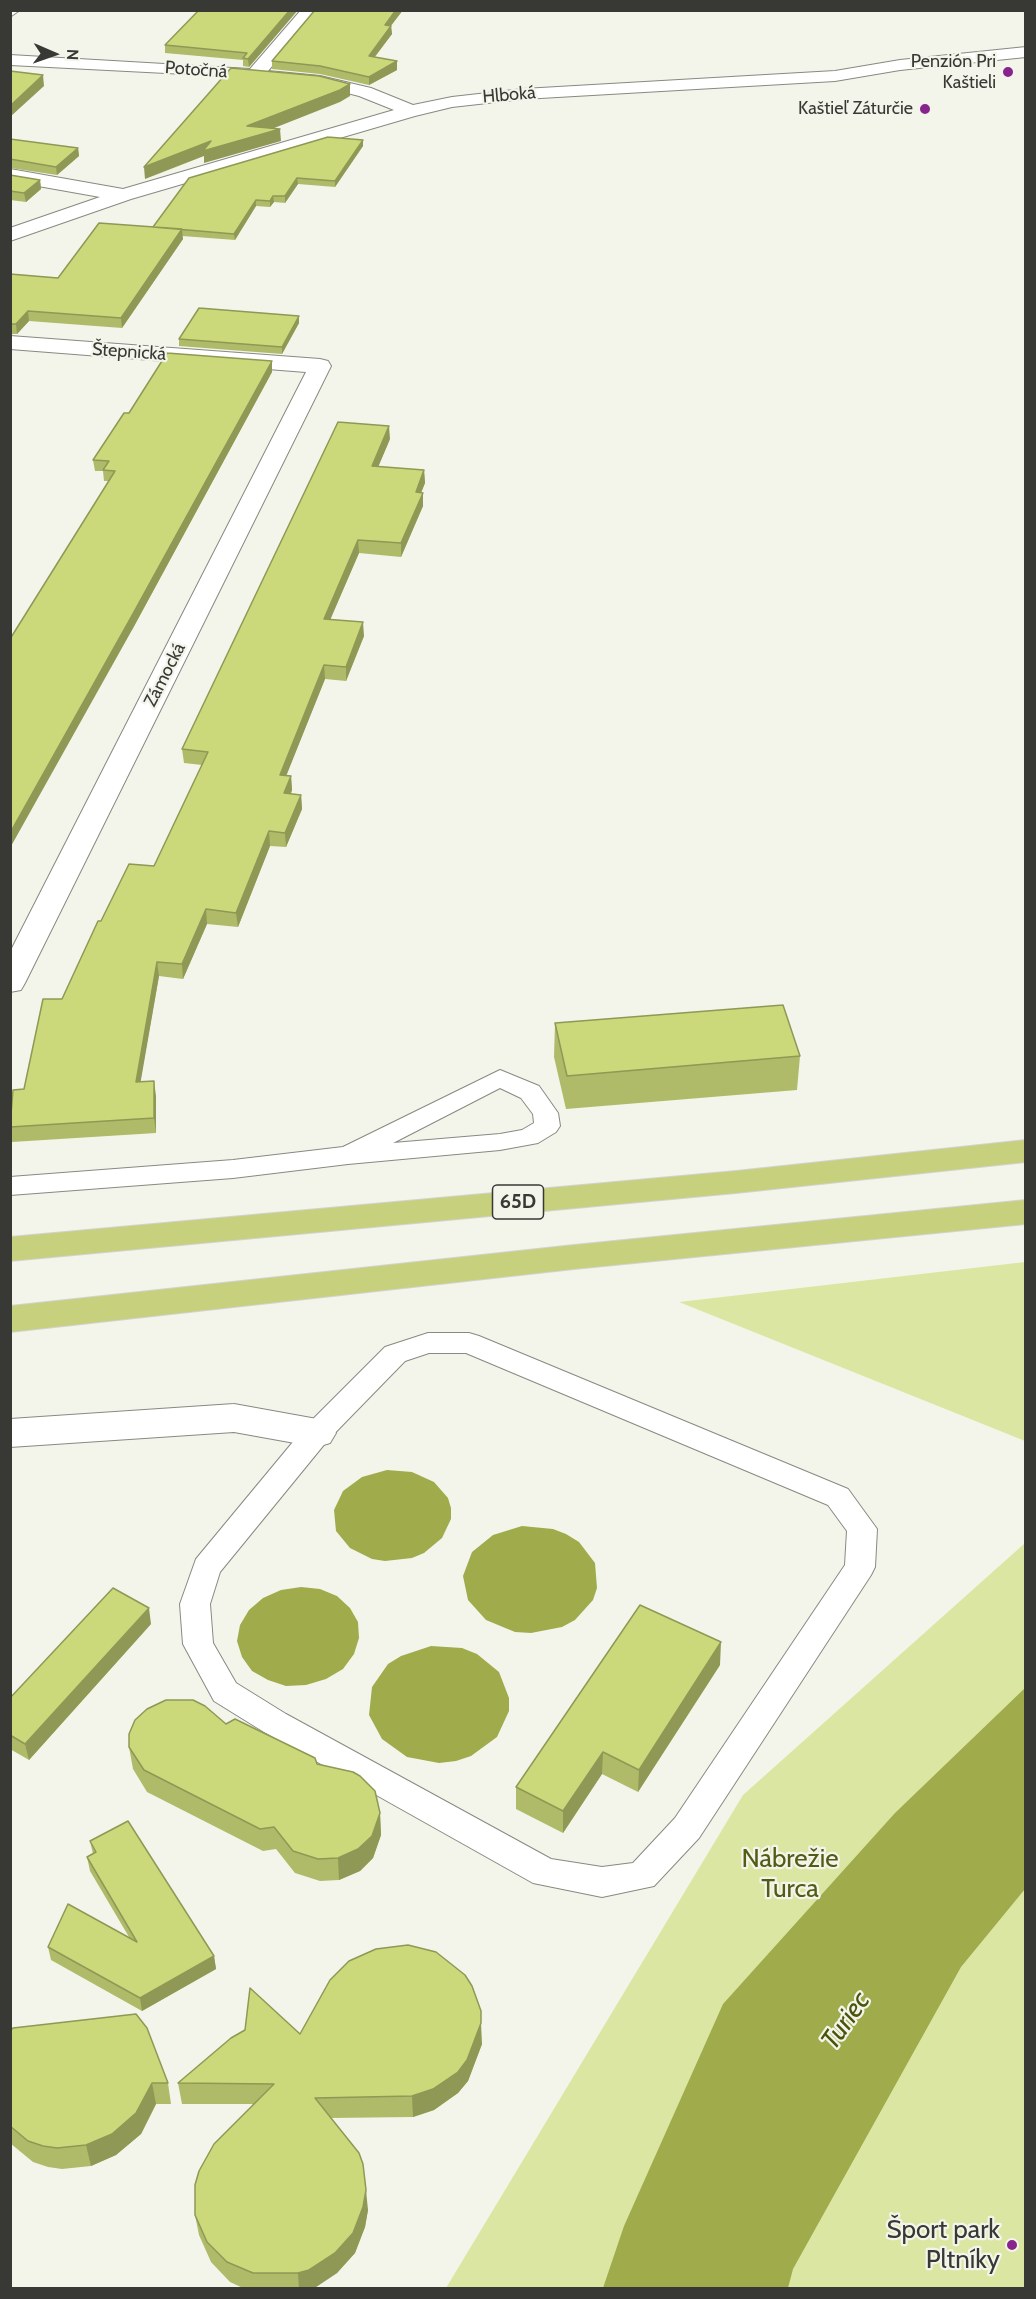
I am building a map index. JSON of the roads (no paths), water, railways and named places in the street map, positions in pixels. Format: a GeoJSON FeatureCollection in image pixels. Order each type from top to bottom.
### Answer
{"type":"FeatureCollection","features":[{"type":"Feature","properties":{"kind":"main road","name":"65D"},"geometry":{"type":"LineString","coordinates":[[10,1249],[736,1182],[1026,1150]]}},
{"type":"Feature","properties":{"kind":"main road"},"geometry":{"type":"LineString","coordinates":[[10,1319],[1026,1212]]}},
{"type":"Feature","properties":{"kind":"street"},"geometry":{"type":"LineString","coordinates":[[255,74],[311,10]]}},
{"type":"Feature","properties":{"kind":"street","name":"Hlboká"},"geometry":{"type":"LineString","coordinates":[[10,235],[124,195],[411,111],[490,96],[823,77],[900,65],[1026,52]]}},
{"type":"Feature","properties":{"kind":"street","name":"Potočná"},"geometry":{"type":"LineString","coordinates":[[10,60],[255,74],[320,81],[365,92],[411,111]]}},
{"type":"Feature","properties":{"kind":"street"},"geometry":{"type":"LineString","coordinates":[[10,175],[124,195]]}},
{"type":"Feature","properties":{"kind":"street","name":"Štepnická"},"geometry":{"type":"LineString","coordinates":[[10,342],[320,366]]}},
{"type":"Feature","properties":{"kind":"street","name":"Zámocká"},"geometry":{"type":"LineString","coordinates":[[10,983],[320,366]]}},
{"type":"Feature","properties":{"kind":"street"},"geometry":{"type":"LineString","coordinates":[[10,1433],[234,1418],[317,1433]]}},
{"type":"Feature","properties":{"kind":"lane"},"geometry":{"type":"LineString","coordinates":[[10,1186],[233,1169],[348,1155],[500,1142],[529,1137],[547,1126],[545,1113],[530,1092],[500,1078],[348,1155]]}},
{"type":"Feature","properties":{"kind":"lane"},"geometry":{"type":"LineString","coordinates":[[428,1343],[469,1343],[838,1497],[862,1529],[860,1567],[687,1827],[642,1876],[602,1882],[544,1873],[275,1723],[225,1692],[198,1644],[195,1604],[207,1567],[317,1433],[395,1354],[428,1343]]}},
{"type":"Feature","properties":{"kind":"water"},"geometry":{"type":"Polygon","coordinates":[[[387,1470],[412,1472],[434,1482],[448,1498],[451,1508],[451,1519],[442,1538],[424,1553],[412,1558],[385,1561],[372,1559],[350,1548],[336,1531],[334,1510],[343,1491],[362,1477],[387,1470]]]}},
{"type":"Feature","properties":{"kind":"water"},"geometry":{"type":"Polygon","coordinates":[[[522,1526],[553,1529],[566,1534],[579,1542],[595,1563],[597,1588],[593,1600],[575,1620],[562,1627],[531,1633],[515,1632],[486,1620],[468,1600],[463,1576],[472,1552],[493,1535],[522,1526]]]}},
{"type":"Feature","properties":{"kind":"water"},"geometry":{"type":"Polygon","coordinates":[[[301,1587],[320,1589],[337,1596],[350,1608],[358,1622],[359,1638],[354,1654],[343,1669],[326,1679],[306,1685],[286,1686],[252,1671],[242,1657],[237,1641],[240,1625],[249,1610],[263,1598],[281,1590],[301,1587]]]}},
{"type":"Feature","properties":{"kind":"water"},"geometry":{"type":"Polygon","coordinates":[[[431,1646],[462,1648],[477,1654],[499,1672],[509,1698],[509,1711],[497,1737],[471,1756],[456,1761],[439,1763],[407,1757],[382,1739],[369,1715],[372,1687],[388,1664],[401,1656],[431,1646]]]}},
{"type":"Feature","properties":{"kind":"water","name":"Turiec"},"geometry":{"type":"Polygon","coordinates":[[[1025,1688],[1025,1889],[961,1967],[793,2269],[788,2288],[603,2288],[624,2226],[723,2004],[895,1813],[1025,1688]]]}},
{"type":"Feature","properties":{"kind":"place","name":"Penzión Pri Kaštieli"},"geometry":{"type":"Point","coordinates":[1008,72]}},
{"type":"Feature","properties":{"kind":"place","name":"Kaštieľ Záturčie"},"geometry":{"type":"Point","coordinates":[925,109]}},
{"type":"Feature","properties":{"kind":"place","name":"Šport park Pltníky"},"geometry":{"type":"Point","coordinates":[1012,2245]}},
{"type":"Feature","properties":{"kind":"park label","name":"Nábrežie Turca"},"geometry":{"type":"Point","coordinates":[790,1874]}}]}
